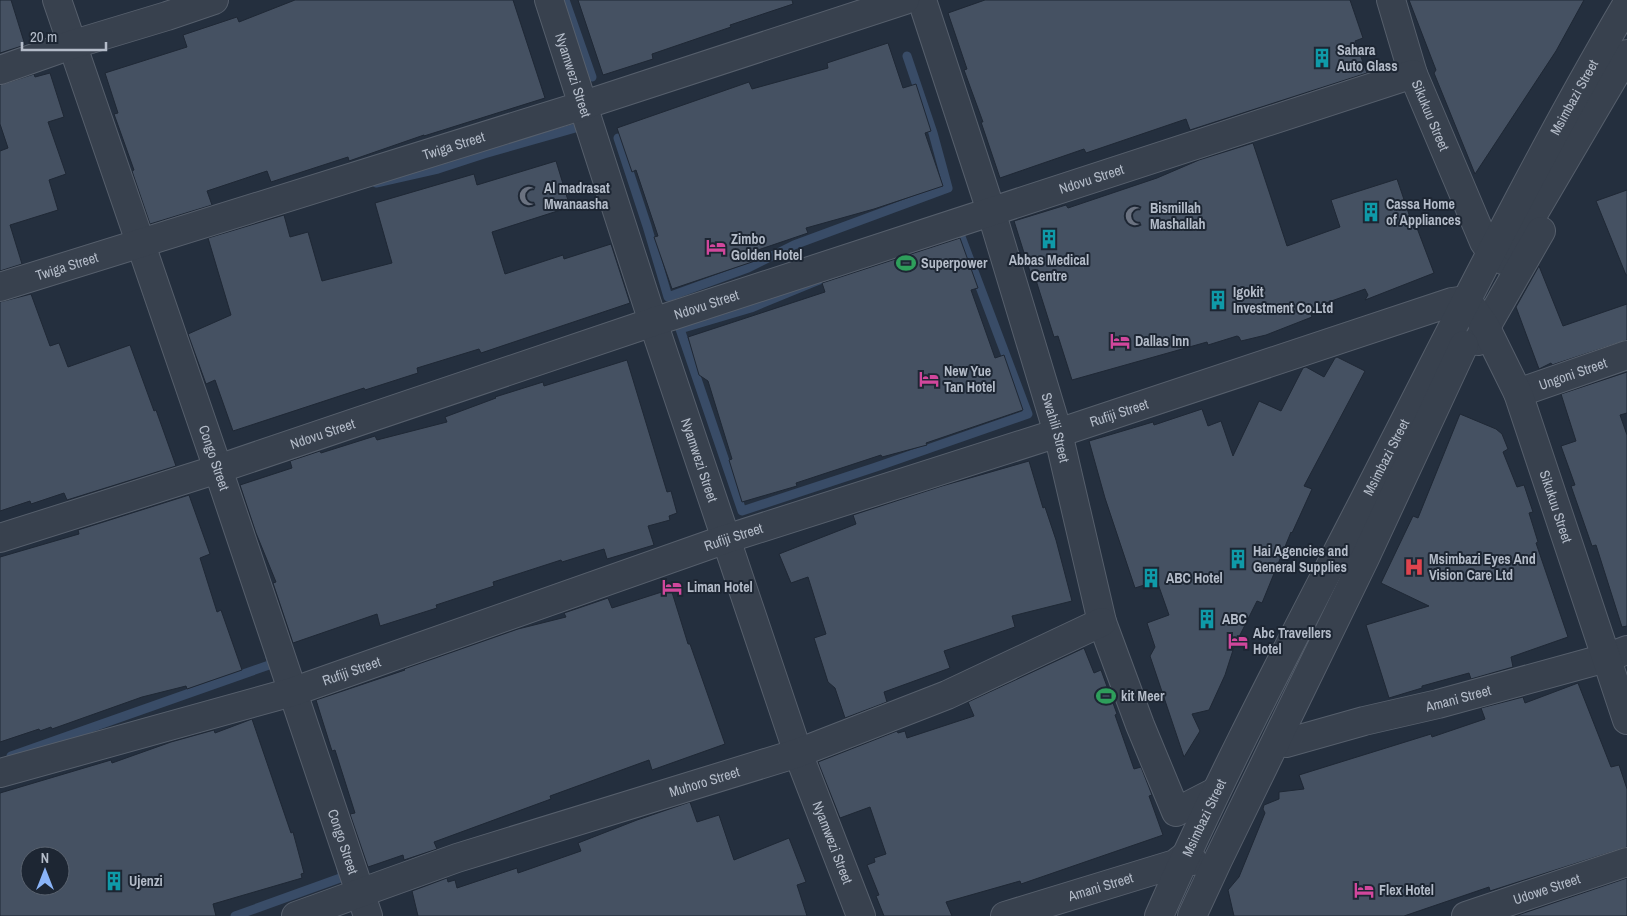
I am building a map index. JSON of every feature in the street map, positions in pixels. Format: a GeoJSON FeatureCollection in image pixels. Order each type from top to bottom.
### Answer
{"type":"FeatureCollection","features":[{"type":"Feature","properties":{"kind":"street","name":"Congo Street"},"geometry":{"type":"LineString","coordinates":[[57,0],[365,904]]}},
{"type":"Feature","properties":{"kind":"street"},"geometry":{"type":"LineString","coordinates":[[0,70],[71,45],[214,0]]}},
{"type":"Feature","properties":{"kind":"street","name":"Nyamwezi Street"},"geometry":{"type":"LineString","coordinates":[[549,0],[653,322],[798,753],[861,916]]}},
{"type":"Feature","properties":{"kind":"street","name":"Twiga Street"},"geometry":{"type":"LineString","coordinates":[[0,287],[584,105],[905,0]]}},
{"type":"Feature","properties":{"kind":"street","name":"Swahili Street"},"geometry":{"type":"LineString","coordinates":[[922,0],[991,211],[1058,433],[1102,622],[1140,725],[1176,812],[1215,792]]}},
{"type":"Feature","properties":{"kind":"street","name":"Sikukuu Street"},"geometry":{"type":"LineString","coordinates":[[1391,0],[1413,74],[1484,242],[1503,260]]}},
{"type":"Feature","properties":{"kind":"street","name":"Msimbazi Street"},"geometry":{"type":"LineString","coordinates":[[1200,916],[1215,792],[1476,312],[1503,260],[1578,87],[1627,4]]}},
{"type":"Feature","properties":{"kind":"street"},"geometry":{"type":"LineString","coordinates":[[1503,260],[1598,71],[1627,22]]}},
{"type":"Feature","properties":{"kind":"street"},"geometry":{"type":"LineString","coordinates":[[1503,260],[1627,54]]}},
{"type":"Feature","properties":{"kind":"street","name":"Ndovu Street"},"geometry":{"type":"LineString","coordinates":[[0,538],[218,469],[653,322],[1413,74]]}},
{"type":"Feature","properties":{"kind":"street","name":"Msimbazi Street"},"geometry":{"type":"LineString","coordinates":[[1503,260],[1627,77]]}},
{"type":"Feature","properties":{"kind":"street","name":"Rufiji Street"},"geometry":{"type":"LineString","coordinates":[[0,773],[292,692],[726,539],[1058,433],[1452,302],[1476,312]]}},
{"type":"Feature","properties":{"kind":"street"},"geometry":{"type":"LineString","coordinates":[[1192,916],[1216,830],[1476,312]]}},
{"type":"Feature","properties":{"kind":"street","name":"Sikukuu Street"},"geometry":{"type":"LineString","coordinates":[[1476,312],[1518,393],[1616,654],[1627,720]]}},
{"type":"Feature","properties":{"kind":"street","name":"Msimbazi Street"},"geometry":{"type":"LineString","coordinates":[[1159,916],[1205,866],[1286,743],[1476,312]]}},
{"type":"Feature","properties":{"kind":"street","name":"Ungoni Street"},"geometry":{"type":"LineString","coordinates":[[1518,393],[1627,355]]}},
{"type":"Feature","properties":{"kind":"street","name":"Muhoro Street"},"geometry":{"type":"LineString","coordinates":[[296,916],[365,904],[457,858],[798,753],[947,695],[1102,622]]}},
{"type":"Feature","properties":{"kind":"street","name":"Amani Street"},"geometry":{"type":"LineString","coordinates":[[1286,743],[1438,704],[1616,654]]}},
{"type":"Feature","properties":{"kind":"street","name":"Udowe Street"},"geometry":{"type":"LineString","coordinates":[[1466,916],[1627,862]]}},
{"type":"Feature","properties":{"kind":"street","name":"Amani Street"},"geometry":{"type":"LineString","coordinates":[[1005,916],[1175,864],[1205,866]]}},
{"type":"Feature","properties":{"kind":"street"},"geometry":{"type":"LineString","coordinates":[[1175,916],[1205,866]]}},
{"type":"Feature","properties":{"kind":"building"},"geometry":{"type":"Polygon","coordinates":[[[0,0],[11,0],[25,45],[0,53],[0,0]]]}},
{"type":"Feature","properties":{"kind":"building"},"geometry":{"type":"Polygon","coordinates":[[[295,0],[513,0],[545,98],[424,135],[349,161],[348,157],[271,182],[267,171],[207,191],[212,205],[150,224],[132,171],[134,170],[114,114],[118,113],[105,73],[187,47],[183,35],[237,17],[239,22],[295,0]]]}},
{"type":"Feature","properties":{"kind":"building"},"geometry":{"type":"Polygon","coordinates":[[[578,0],[792,0],[793,4],[652,54],[653,59],[603,75],[578,0]]]}},
{"type":"Feature","properties":{"kind":"building"},"geometry":{"type":"Polygon","coordinates":[[[985,0],[1350,0],[1363,38],[1355,41],[1367,73],[1190,130],[1186,119],[1086,153],[1084,149],[1000,178],[981,122],[983,122],[964,70],[967,69],[948,13],[985,0]]]}},
{"type":"Feature","properties":{"kind":"building"},"geometry":{"type":"Polygon","coordinates":[[[1409,0],[1584,0],[1556,51],[1475,174],[1434,73],[1436,70],[1409,0]]]}},
{"type":"Feature","properties":{"kind":"building"},"geometry":{"type":"Polygon","coordinates":[[[888,43],[903,88],[916,84],[931,131],[925,133],[943,186],[874,209],[806,228],[808,233],[752,252],[755,261],[672,289],[654,237],[658,236],[636,170],[632,172],[617,128],[749,82],[752,89],[828,68],[827,63],[888,43]]]}},
{"type":"Feature","properties":{"kind":"building"},"geometry":{"type":"Polygon","coordinates":[[[50,73],[64,117],[48,122],[66,174],[49,180],[58,210],[10,225],[22,264],[0,271],[0,151],[8,148],[0,124],[0,85],[34,74],[35,77],[50,73]]]}},
{"type":"Feature","properties":{"kind":"building"},"geometry":{"type":"Polygon","coordinates":[[[1253,143],[1287,246],[1340,227],[1331,200],[1397,179],[1414,229],[1417,228],[1434,273],[1365,300],[1368,295],[1365,289],[1309,309],[1312,317],[1266,335],[1241,341],[1237,336],[1208,345],[1207,342],[1072,380],[1058,336],[1054,337],[1034,274],[1031,275],[1014,221],[1066,205],[1068,208],[1157,178],[1199,160],[1253,143]]]}},
{"type":"Feature","properties":{"kind":"building"},"geometry":{"type":"Polygon","coordinates":[[[556,161],[570,207],[492,232],[505,274],[563,255],[564,259],[611,244],[630,303],[481,353],[479,349],[417,368],[418,373],[365,390],[364,388],[233,431],[215,380],[206,384],[188,334],[231,315],[208,238],[284,215],[290,237],[308,232],[322,281],[392,263],[375,203],[474,174],[477,185],[556,161]]]}},
{"type":"Feature","properties":{"kind":"building"},"geometry":{"type":"Polygon","coordinates":[[[1627,190],[1627,275],[1626,275],[1596,201],[1627,190]]]}},
{"type":"Feature","properties":{"kind":"building"},"geometry":{"type":"Polygon","coordinates":[[[960,238],[978,288],[971,290],[995,358],[1004,355],[1023,410],[926,443],[927,445],[882,457],[881,455],[796,483],[797,486],[742,502],[729,460],[732,459],[708,381],[699,375],[688,337],[825,292],[822,283],[960,238]]]}},
{"type":"Feature","properties":{"kind":"building"},"geometry":{"type":"Polygon","coordinates":[[[1539,266],[1563,326],[1627,304],[1627,340],[1552,365],[1551,363],[1539,369],[1516,307],[1539,266]]]}},
{"type":"Feature","properties":{"kind":"building"},"geometry":{"type":"Polygon","coordinates":[[[31,294],[50,346],[59,343],[68,367],[130,345],[176,466],[67,500],[64,493],[31,504],[30,501],[0,511],[0,302],[31,294]]]}},
{"type":"Feature","properties":{"kind":"building"},"geometry":{"type":"Polygon","coordinates":[[[1337,357],[1365,371],[1304,486],[1312,489],[1291,532],[1262,603],[1257,601],[1234,647],[1225,675],[1209,710],[1192,714],[1200,731],[1184,757],[1150,656],[1155,647],[1147,623],[1169,615],[1157,581],[1135,588],[1105,498],[1089,441],[1153,422],[1154,425],[1202,409],[1208,426],[1221,421],[1233,456],[1259,401],[1281,411],[1303,368],[1306,367],[1324,377],[1337,357]]]}},
{"type":"Feature","properties":{"kind":"building"},"geometry":{"type":"Polygon","coordinates":[[[627,360],[667,492],[671,491],[677,513],[669,516],[670,520],[648,526],[654,545],[607,559],[604,549],[562,562],[561,560],[493,582],[494,586],[436,605],[437,608],[380,626],[377,614],[293,643],[273,583],[276,582],[256,533],[240,485],[292,468],[290,461],[320,451],[321,453],[375,436],[377,440],[447,422],[445,417],[495,397],[543,382],[544,386],[627,360]]]}},
{"type":"Feature","properties":{"kind":"building"},"geometry":{"type":"Polygon","coordinates":[[[1627,372],[1627,413],[1620,415],[1627,435],[1627,626],[1622,627],[1596,545],[1592,546],[1571,486],[1575,485],[1561,446],[1576,441],[1561,394],[1627,372]]]}},
{"type":"Feature","properties":{"kind":"building"},"geometry":{"type":"Polygon","coordinates":[[[1460,414],[1496,429],[1502,434],[1508,449],[1503,452],[1517,487],[1524,485],[1533,512],[1529,513],[1538,542],[1536,543],[1568,637],[1511,657],[1513,667],[1471,679],[1469,673],[1422,686],[1422,688],[1389,698],[1366,625],[1429,606],[1381,583],[1413,516],[1418,518],[1460,414]]]}},
{"type":"Feature","properties":{"kind":"building"},"geometry":{"type":"Polygon","coordinates":[[[1029,461],[1043,508],[1045,507],[1056,540],[1072,601],[1012,616],[1015,627],[944,651],[950,668],[884,692],[887,702],[845,718],[835,688],[828,682],[814,638],[826,634],[808,577],[791,583],[779,554],[856,524],[853,515],[942,486],[1029,461]]]}},
{"type":"Feature","properties":{"kind":"building"},"geometry":{"type":"Polygon","coordinates":[[[189,495],[210,554],[200,558],[217,612],[221,610],[242,670],[187,689],[186,686],[142,697],[52,729],[51,727],[40,731],[39,729],[0,742],[0,557],[79,534],[78,530],[189,495]]]}},
{"type":"Feature","properties":{"kind":"building"},"geometry":{"type":"Polygon","coordinates":[[[671,589],[688,644],[690,644],[725,744],[652,770],[649,760],[550,796],[551,799],[434,842],[437,849],[404,860],[403,855],[368,867],[350,814],[355,813],[335,750],[332,751],[316,700],[518,629],[566,617],[564,613],[608,598],[612,608],[671,589]]]}},
{"type":"Feature","properties":{"kind":"building"},"geometry":{"type":"Polygon","coordinates":[[[1084,648],[1094,673],[1101,670],[1134,769],[1141,767],[1152,795],[1149,796],[1163,835],[1021,884],[1020,881],[946,902],[952,916],[884,916],[876,896],[879,895],[867,865],[875,862],[874,858],[886,854],[870,807],[840,818],[818,762],[897,731],[898,733],[905,731],[907,738],[974,716],[968,702],[1084,648]]]}},
{"type":"Feature","properties":{"kind":"building"},"geometry":{"type":"Polygon","coordinates":[[[1578,683],[1611,767],[1619,765],[1627,789],[1627,847],[1490,891],[1489,887],[1404,916],[1234,916],[1228,890],[1239,877],[1265,813],[1264,805],[1279,799],[1279,792],[1304,789],[1299,775],[1431,734],[1432,737],[1485,719],[1481,708],[1523,697],[1525,703],[1578,683]]]}},
{"type":"Feature","properties":{"kind":"building"},"geometry":{"type":"Polygon","coordinates":[[[252,719],[291,833],[293,832],[304,873],[301,874],[302,878],[213,904],[216,916],[0,916],[0,793],[111,760],[112,763],[171,742],[214,730],[215,733],[252,719]]]}},
{"type":"Feature","properties":{"kind":"building"},"geometry":{"type":"Polygon","coordinates":[[[690,802],[697,822],[719,815],[734,860],[789,838],[806,882],[797,885],[807,916],[418,916],[412,891],[447,878],[448,882],[455,880],[457,888],[517,868],[518,873],[581,851],[578,843],[690,802]]]}},
{"type":"Feature","properties":{"kind":"building"},"geometry":{"type":"Polygon","coordinates":[[[1627,878],[1627,916],[1515,916],[1627,878]]]}},
{"type":"Feature","properties":{"kind":"waterway"},"geometry":{"type":"LineString","coordinates":[[565,0],[592,77]]}},
{"type":"Feature","properties":{"kind":"waterway"},"geometry":{"type":"LineString","coordinates":[[618,138],[668,297],[748,268],[794,245],[948,188],[933,133],[907,56]]}},
{"type":"Feature","properties":{"kind":"waterway"},"geometry":{"type":"LineString","coordinates":[[376,183],[438,169],[586,125]]}},
{"type":"Feature","properties":{"kind":"waterway"},"geometry":{"type":"LineString","coordinates":[[957,226],[1028,414],[742,511],[680,329],[751,308],[957,226]]}},
{"type":"Feature","properties":{"kind":"waterway"},"geometry":{"type":"LineString","coordinates":[[11,756],[272,664],[270,657]]}},
{"type":"Feature","properties":{"kind":"waterway"},"geometry":{"type":"LineString","coordinates":[[235,916],[343,877],[341,868]]}},
{"type":"Feature","properties":{"kind":"place","name":"Sahara Auto Glass"},"geometry":{"type":"Point","coordinates":[1322,58]}},
{"type":"Feature","properties":{"kind":"place","name":"Al madrasat Mwanaasha"},"geometry":{"type":"Point","coordinates":[529,196]}},
{"type":"Feature","properties":{"kind":"place","name":"Cassa Home of Appliances"},"geometry":{"type":"Point","coordinates":[1371,212]}},
{"type":"Feature","properties":{"kind":"place","name":"Bismillah Mashallah"},"geometry":{"type":"Point","coordinates":[1135,216]}},
{"type":"Feature","properties":{"kind":"place","name":"Abbas Medical Centre"},"geometry":{"type":"Point","coordinates":[1049,239]}},
{"type":"Feature","properties":{"kind":"place","name":"Zimbo Golden Hotel"},"geometry":{"type":"Point","coordinates":[716,247]}},
{"type":"Feature","properties":{"kind":"place","name":"Superpower"},"geometry":{"type":"Point","coordinates":[906,263]}},
{"type":"Feature","properties":{"kind":"place","name":"Igokit Investment Co.Ltd"},"geometry":{"type":"Point","coordinates":[1218,300]}},
{"type":"Feature","properties":{"kind":"place","name":"Dallas Inn"},"geometry":{"type":"Point","coordinates":[1120,341]}},
{"type":"Feature","properties":{"kind":"place","name":"New Yue Tan Hotel"},"geometry":{"type":"Point","coordinates":[929,379]}},
{"type":"Feature","properties":{"kind":"place","name":"Hai Agencies and General Supplies"},"geometry":{"type":"Point","coordinates":[1238,559]}},
{"type":"Feature","properties":{"kind":"place","name":"Msimbazi Eyes And Vision Care Ltd"},"geometry":{"type":"Point","coordinates":[1414,567]}},
{"type":"Feature","properties":{"kind":"place","name":"ABC Hotel"},"geometry":{"type":"Point","coordinates":[1151,578]}},
{"type":"Feature","properties":{"kind":"place","name":"Liman Hotel"},"geometry":{"type":"Point","coordinates":[672,587]}},
{"type":"Feature","properties":{"kind":"place","name":"ABC"},"geometry":{"type":"Point","coordinates":[1207,619]}},
{"type":"Feature","properties":{"kind":"place","name":"Abc Travellers Hotel"},"geometry":{"type":"Point","coordinates":[1238,641]}},
{"type":"Feature","properties":{"kind":"place","name":"kit Meer"},"geometry":{"type":"Point","coordinates":[1106,696]}},
{"type":"Feature","properties":{"kind":"place","name":"Ujenzi"},"geometry":{"type":"Point","coordinates":[114,881]}},
{"type":"Feature","properties":{"kind":"place","name":"Flex Hotel"},"geometry":{"type":"Point","coordinates":[1364,890]}}]}
